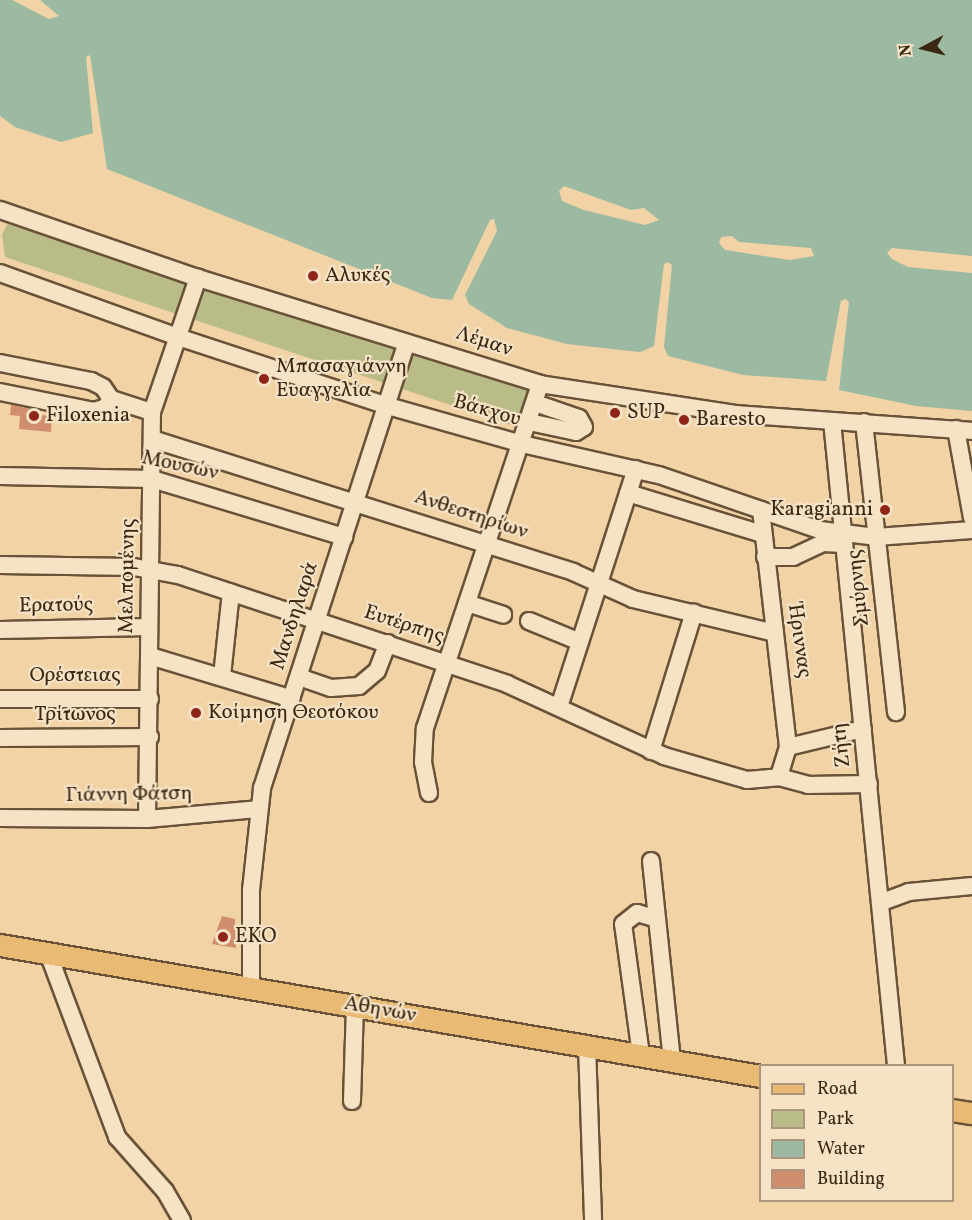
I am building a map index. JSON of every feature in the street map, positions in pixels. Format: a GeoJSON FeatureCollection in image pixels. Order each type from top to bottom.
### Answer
{"type":"FeatureCollection","features":[{"type":"Feature","properties":{"kind":"main road","name":"Αθηνών"},"geometry":{"type":"LineString","coordinates":[[0,945],[759,1076]]}},
{"type":"Feature","properties":{"kind":"main road"},"geometry":{"type":"LineString","coordinates":[[954,1110],[972,1113]]}},
{"type":"Feature","properties":{"kind":"street","name":"Λέμαν"},"geometry":{"type":"LineString","coordinates":[[0,210],[198,279],[540,384],[736,414],[964,430]]}},
{"type":"Feature","properties":{"kind":"street","name":"Βάκχου"},"geometry":{"type":"LineString","coordinates":[[0,273],[178,337],[388,405],[522,444],[636,469],[843,540],[972,530]]}},
{"type":"Feature","properties":{"kind":"street","name":"Μελπομένης"},"geometry":{"type":"LineString","coordinates":[[147,819],[150,737],[152,412],[198,279]]}},
{"type":"Feature","properties":{"kind":"street","name":"Μανδηλαρά"},"geometry":{"type":"LineString","coordinates":[[251,987],[250,921],[258,809],[291,699],[407,343]]}},
{"type":"Feature","properties":{"kind":"street"},"geometry":{"type":"LineString","coordinates":[[0,363],[91,381],[104,387],[111,399],[152,412]]}},
{"type":"Feature","properties":{"kind":"street"},"geometry":{"type":"LineString","coordinates":[[429,793],[424,734],[445,663],[488,544],[540,384]]}},
{"type":"Feature","properties":{"kind":"street"},"geometry":{"type":"LineString","coordinates":[[0,392],[93,411],[105,408],[111,399]]}},
{"type":"Feature","properties":{"kind":"street"},"geometry":{"type":"LineString","coordinates":[[529,422],[576,432],[584,427],[579,418],[535,402]]}},
{"type":"Feature","properties":{"kind":"street","name":"Ζήτη"},"geometry":{"type":"LineString","coordinates":[[832,421],[882,902],[896,1064]]}},
{"type":"Feature","properties":{"kind":"street","name":"Σμύρνης"},"geometry":{"type":"LineString","coordinates":[[864,422],[896,712]]}},
{"type":"Feature","properties":{"kind":"street"},"geometry":{"type":"LineString","coordinates":[[964,430],[972,518]]}},
{"type":"Feature","properties":{"kind":"street","name":"Ανθεστηρίων"},"geometry":{"type":"LineString","coordinates":[[152,439],[488,544],[640,601],[775,633]]}},
{"type":"Feature","properties":{"kind":"street"},"geometry":{"type":"LineString","coordinates":[[559,707],[636,469]]}},
{"type":"Feature","properties":{"kind":"street","name":"Μουσών"},"geometry":{"type":"LineString","coordinates":[[0,476],[152,479],[344,537]]}},
{"type":"Feature","properties":{"kind":"street"},"geometry":{"type":"LineString","coordinates":[[628,493],[762,534]]}},
{"type":"Feature","properties":{"kind":"street","name":"Ήριννας"},"geometry":{"type":"LineString","coordinates":[[760,510],[788,747],[779,777]]}},
{"type":"Feature","properties":{"kind":"street"},"geometry":{"type":"LineString","coordinates":[[765,557],[793,557],[823,543],[843,540]]}},
{"type":"Feature","properties":{"kind":"street","name":"Ευτέρπης"},"geometry":{"type":"LineString","coordinates":[[0,565],[150,569],[231,592],[445,663],[559,707],[651,751],[738,778],[766,782],[779,777]]}},
{"type":"Feature","properties":{"kind":"street"},"geometry":{"type":"LineString","coordinates":[[222,676],[231,592]]}},
{"type":"Feature","properties":{"kind":"street"},"geometry":{"type":"LineString","coordinates":[[467,603],[503,615]]}},
{"type":"Feature","properties":{"kind":"street"},"geometry":{"type":"LineString","coordinates":[[651,751],[694,612]]}},
{"type":"Feature","properties":{"kind":"street"},"geometry":{"type":"LineString","coordinates":[[529,621],[580,642]]}},
{"type":"Feature","properties":{"kind":"street","name":"Ερατούς"},"geometry":{"type":"LineString","coordinates":[[0,630],[149,627]]}},
{"type":"Feature","properties":{"kind":"street"},"geometry":{"type":"LineString","coordinates":[[299,677],[331,688],[359,686],[377,671],[388,643]]}},
{"type":"Feature","properties":{"kind":"street"},"geometry":{"type":"LineString","coordinates":[[150,656],[222,676],[291,699]]}},
{"type":"Feature","properties":{"kind":"street","name":"Ορέστειας"},"geometry":{"type":"LineString","coordinates":[[0,699],[150,699]]}},
{"type":"Feature","properties":{"kind":"street"},"geometry":{"type":"LineString","coordinates":[[788,747],[863,729]]}},
{"type":"Feature","properties":{"kind":"street","name":"Τρίτωνος"},"geometry":{"type":"LineString","coordinates":[[0,738],[150,737]]}},
{"type":"Feature","properties":{"kind":"street"},"geometry":{"type":"LineString","coordinates":[[779,777],[808,785],[869,784]]}},
{"type":"Feature","properties":{"kind":"street","name":"Γιάννη Φάτση"},"geometry":{"type":"LineString","coordinates":[[0,818],[147,819],[258,809]]}},
{"type":"Feature","properties":{"kind":"street"},"geometry":{"type":"LineString","coordinates":[[651,861],[664,1015],[672,1061]]}},
{"type":"Feature","properties":{"kind":"street"},"geometry":{"type":"LineString","coordinates":[[882,902],[909,892],[972,886]]}},
{"type":"Feature","properties":{"kind":"street"},"geometry":{"type":"LineString","coordinates":[[641,1055],[623,924],[636,913],[655,918]]}},
{"type":"Feature","properties":{"kind":"street"},"geometry":{"type":"LineString","coordinates":[[48,953],[117,1137],[165,1191],[182,1220]]}},
{"type":"Feature","properties":{"kind":"street"},"geometry":{"type":"LineString","coordinates":[[352,1101],[355,1005]]}},
{"type":"Feature","properties":{"kind":"street"},"geometry":{"type":"LineString","coordinates":[[637,1016],[650,1012],[664,1015]]}},
{"type":"Feature","properties":{"kind":"street"},"geometry":{"type":"LineString","coordinates":[[587,1046],[593,1220]]}},
{"type":"Feature","properties":{"kind":"green space"},"geometry":{"type":"Polygon","coordinates":[[[7,224],[537,386],[523,429],[5,257],[2,235],[7,224]]]}},
{"type":"Feature","properties":{"kind":"water"},"geometry":{"type":"Polygon","coordinates":[[[0,0],[972,0],[972,411],[916,406],[839,390],[849,302],[845,299],[841,301],[826,381],[743,375],[668,356],[664,347],[672,265],[668,262],[664,264],[654,346],[640,352],[567,344],[507,328],[469,304],[465,295],[497,231],[494,219],[490,220],[452,300],[432,298],[107,169],[90,55],[86,57],[93,133],[61,142],[15,127],[0,116],[0,0]]]}},
{"type":"Feature","properties":{"kind":"pier"},"geometry":{"type":"Polygon","coordinates":[[[12,0],[40,0],[59,16],[49,19],[12,0]]]}},
{"type":"Feature","properties":{"kind":"pier"},"geometry":{"type":"Polygon","coordinates":[[[564,186],[631,210],[644,208],[659,220],[645,225],[584,210],[562,201],[559,191],[564,186]]]}},
{"type":"Feature","properties":{"kind":"pier"},"geometry":{"type":"Polygon","coordinates":[[[732,236],[739,242],[811,248],[814,256],[790,260],[725,250],[719,243],[721,237],[732,236]]]}},
{"type":"Feature","properties":{"kind":"pier"},"geometry":{"type":"Polygon","coordinates":[[[892,248],[972,256],[972,273],[908,267],[892,259],[887,253],[892,248]]]}},
{"type":"Feature","properties":{"kind":"building","name":"Filoxenia"},"geometry":{"type":"Polygon","coordinates":[[[11,405],[31,409],[31,414],[52,416],[51,432],[19,429],[20,416],[10,415],[11,405]]]}},
{"type":"Feature","properties":{"kind":"building"},"geometry":{"type":"Polygon","coordinates":[[[222,916],[235,919],[236,948],[212,944],[222,916]]]}},
{"type":"Feature","properties":{"kind":"place","name":"Αλυκές"},"geometry":{"type":"Point","coordinates":[313,276]}},
{"type":"Feature","properties":{"kind":"place","name":"Μπασαγιάννη Ευαγγελία"},"geometry":{"type":"Point","coordinates":[264,379]}},
{"type":"Feature","properties":{"kind":"place","name":"SUP"},"geometry":{"type":"Point","coordinates":[615,413]}},
{"type":"Feature","properties":{"kind":"place","name":"Filoxenia"},"geometry":{"type":"Point","coordinates":[34,416]}},
{"type":"Feature","properties":{"kind":"place","name":"Baresto"},"geometry":{"type":"Point","coordinates":[684,420]}},
{"type":"Feature","properties":{"kind":"place","name":"Karagianni"},"geometry":{"type":"Point","coordinates":[885,510]}},
{"type":"Feature","properties":{"kind":"place","name":"Κοίμηση Θεοτόκου"},"geometry":{"type":"Point","coordinates":[196,713]}},
{"type":"Feature","properties":{"kind":"place","name":"EKO"},"geometry":{"type":"Point","coordinates":[223,937]}}]}
